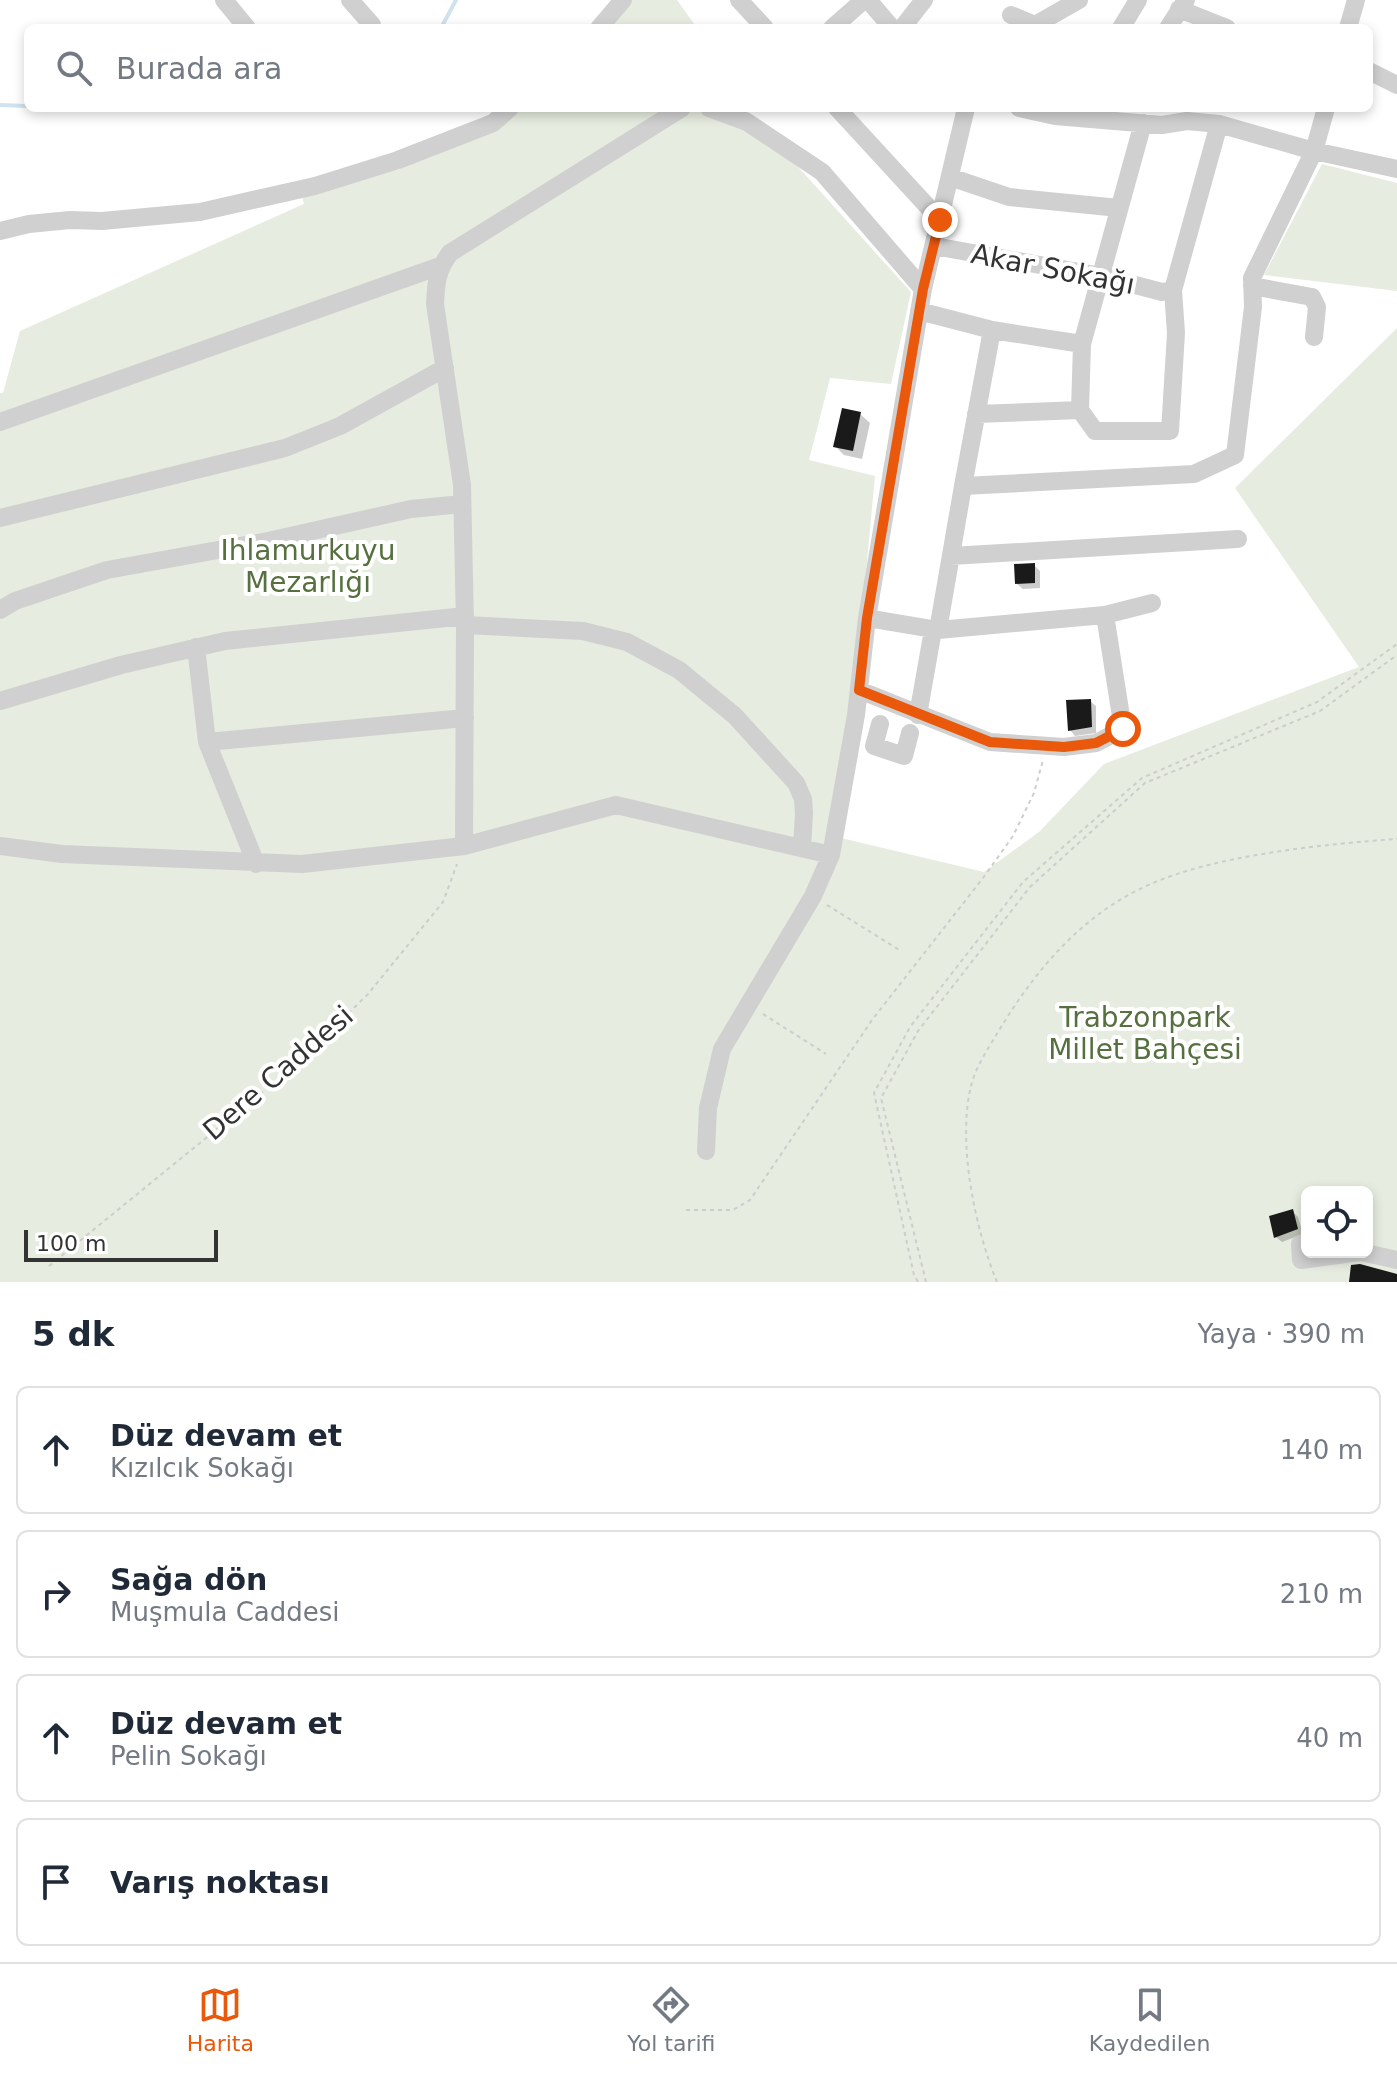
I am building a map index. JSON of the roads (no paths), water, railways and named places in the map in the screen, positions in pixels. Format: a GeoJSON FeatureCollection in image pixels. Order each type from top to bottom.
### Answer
{"type":"FeatureCollection","features":[{"type":"Feature","properties":{"kind":"street"},"geometry":{"type":"LineString","coordinates":[[224,0],[244,24]]}},
{"type":"Feature","properties":{"kind":"street"},"geometry":{"type":"LineString","coordinates":[[350,0],[371,24]]}},
{"type":"Feature","properties":{"kind":"street"},"geometry":{"type":"LineString","coordinates":[[603,24],[623,0]]}},
{"type":"Feature","properties":{"kind":"street"},"geometry":{"type":"LineString","coordinates":[[837,24],[866,0],[888,24]]}},
{"type":"Feature","properties":{"kind":"street"},"geometry":{"type":"LineString","coordinates":[[905,24],[924,0]]}},
{"type":"Feature","properties":{"kind":"street"},"geometry":{"type":"LineString","coordinates":[[1037,24],[1079,0]]}},
{"type":"Feature","properties":{"kind":"street"},"geometry":{"type":"LineString","coordinates":[[1123,24],[1138,0]]}},
{"type":"Feature","properties":{"kind":"street"},"geometry":{"type":"LineString","coordinates":[[1349,24],[1356,0]]}},
{"type":"Feature","properties":{"kind":"street"},"geometry":{"type":"LineString","coordinates":[[748,3],[762,24]]}},
{"type":"Feature","properties":{"kind":"street"},"geometry":{"type":"LineString","coordinates":[[1171,24],[1183,5],[1219,24]]}},
{"type":"Feature","properties":{"kind":"street"},"geometry":{"type":"LineString","coordinates":[[1011,14],[1033,24]]}},
{"type":"Feature","properties":{"kind":"street"},"geometry":{"type":"LineString","coordinates":[[1373,73],[1397,85]]}},
{"type":"Feature","properties":{"kind":"street"},"geometry":{"type":"LineString","coordinates":[[0,231],[29,224],[70,220],[102,221],[200,212],[315,186],[398,160],[493,123],[505,112]]}},
{"type":"Feature","properties":{"kind":"street"},"geometry":{"type":"LineString","coordinates":[[464,846],[462,504],[435,304],[440,266],[450,253],[676,112]]}},
{"type":"Feature","properties":{"kind":"street"},"geometry":{"type":"LineString","coordinates":[[720,112],[747,122],[822,172],[923,289]]}},
{"type":"Feature","properties":{"kind":"street"},"geometry":{"type":"LineString","coordinates":[[846,112],[940,220]]}},
{"type":"Feature","properties":{"kind":"street"},"geometry":{"type":"LineString","coordinates":[[706,1151],[708,1108],[722,1049],[813,896],[831,855],[919,311],[965,112]]}},
{"type":"Feature","properties":{"kind":"street"},"geometry":{"type":"LineString","coordinates":[[1070,112],[1117,114],[1143,123],[1162,125],[1190,115],[1314,151],[1397,169]]}},
{"type":"Feature","properties":{"kind":"street"},"geometry":{"type":"LineString","coordinates":[[963,486],[1194,474],[1235,455],[1253,307],[1252,278],[1314,151],[1325,112]]}},
{"type":"Feature","properties":{"kind":"street"},"geometry":{"type":"LineString","coordinates":[[1143,123],[1082,344],[1080,410],[1095,431],[1170,431],[1176,333],[1173,290],[1219,124]]}},
{"type":"Feature","properties":{"kind":"street"},"geometry":{"type":"LineString","coordinates":[[950,177],[1009,197],[1119,208]]}},
{"type":"Feature","properties":{"kind":"street","name":"Akar Sokağı"},"geometry":{"type":"LineString","coordinates":[[934,246],[1101,276],[1162,292],[1173,290]]}},
{"type":"Feature","properties":{"kind":"street"},"geometry":{"type":"LineString","coordinates":[[0,422],[440,266]]}},
{"type":"Feature","properties":{"kind":"street"},"geometry":{"type":"LineString","coordinates":[[1252,286],[1312,297],[1317,307],[1314,337]]}},
{"type":"Feature","properties":{"kind":"street"},"geometry":{"type":"LineString","coordinates":[[919,311],[992,330],[1082,344]]}},
{"type":"Feature","properties":{"kind":"street"},"geometry":{"type":"LineString","coordinates":[[856,715],[880,724],[874,746],[904,756],[917,715],[936,630],[992,330]]}},
{"type":"Feature","properties":{"kind":"street"},"geometry":{"type":"LineString","coordinates":[[0,518],[285,448],[340,426],[445,368]]}},
{"type":"Feature","properties":{"kind":"street"},"geometry":{"type":"LineString","coordinates":[[976,414],[1080,410]]}},
{"type":"Feature","properties":{"kind":"street"},"geometry":{"type":"LineString","coordinates":[[0,610],[15,601],[107,570],[268,541],[411,509],[462,504]]}},
{"type":"Feature","properties":{"kind":"street"},"geometry":{"type":"LineString","coordinates":[[951,556],[1238,539]]}},
{"type":"Feature","properties":{"kind":"street"},"geometry":{"type":"LineString","coordinates":[[867,618],[936,630],[1105,615],[1152,603]]}},
{"type":"Feature","properties":{"kind":"street"},"geometry":{"type":"LineString","coordinates":[[859,690],[990,742],[1064,747],[1096,743],[1123,729],[1105,615]]}},
{"type":"Feature","properties":{"kind":"street"},"geometry":{"type":"LineString","coordinates":[[0,701],[121,665],[225,641],[465,620],[583,631],[627,642],[679,670],[735,716],[796,783],[803,799],[802,848]]}},
{"type":"Feature","properties":{"kind":"street"},"geometry":{"type":"LineString","coordinates":[[196,647],[207,742],[256,864]]}},
{"type":"Feature","properties":{"kind":"street"},"geometry":{"type":"LineString","coordinates":[[207,742],[465,718]]}},
{"type":"Feature","properties":{"kind":"street"},"geometry":{"type":"LineString","coordinates":[[0,846],[62,854],[302,864],[464,846],[616,805],[831,855]]}},
{"type":"Feature","properties":{"kind":"street"},"geometry":{"type":"LineString","coordinates":[[1301,1244],[1301,1260],[1316,1258]]}},
{"type":"Feature","properties":{"kind":"street"},"geometry":{"type":"LineString","coordinates":[[1373,1246],[1397,1251]]}},
{"type":"Feature","properties":{"kind":"street"},"geometry":{"type":"LineString","coordinates":[[1373,1255],[1397,1260]]}},
{"type":"Feature","properties":{"kind":"waterway"},"geometry":{"type":"LineString","coordinates":[[443,24],[456,0]]}},
{"type":"Feature","properties":{"kind":"waterway"},"geometry":{"type":"LineString","coordinates":[[0,105],[24,106]]}},
{"type":"Feature","properties":{"kind":"park label","name":"Ihlamurkuyu Mezarlığı"},"geometry":{"type":"Point","coordinates":[308,566]}},
{"type":"Feature","properties":{"kind":"park label","name":"Trabzonpark Millet Bahçesi"},"geometry":{"type":"Point","coordinates":[1145,1033]}}]}
